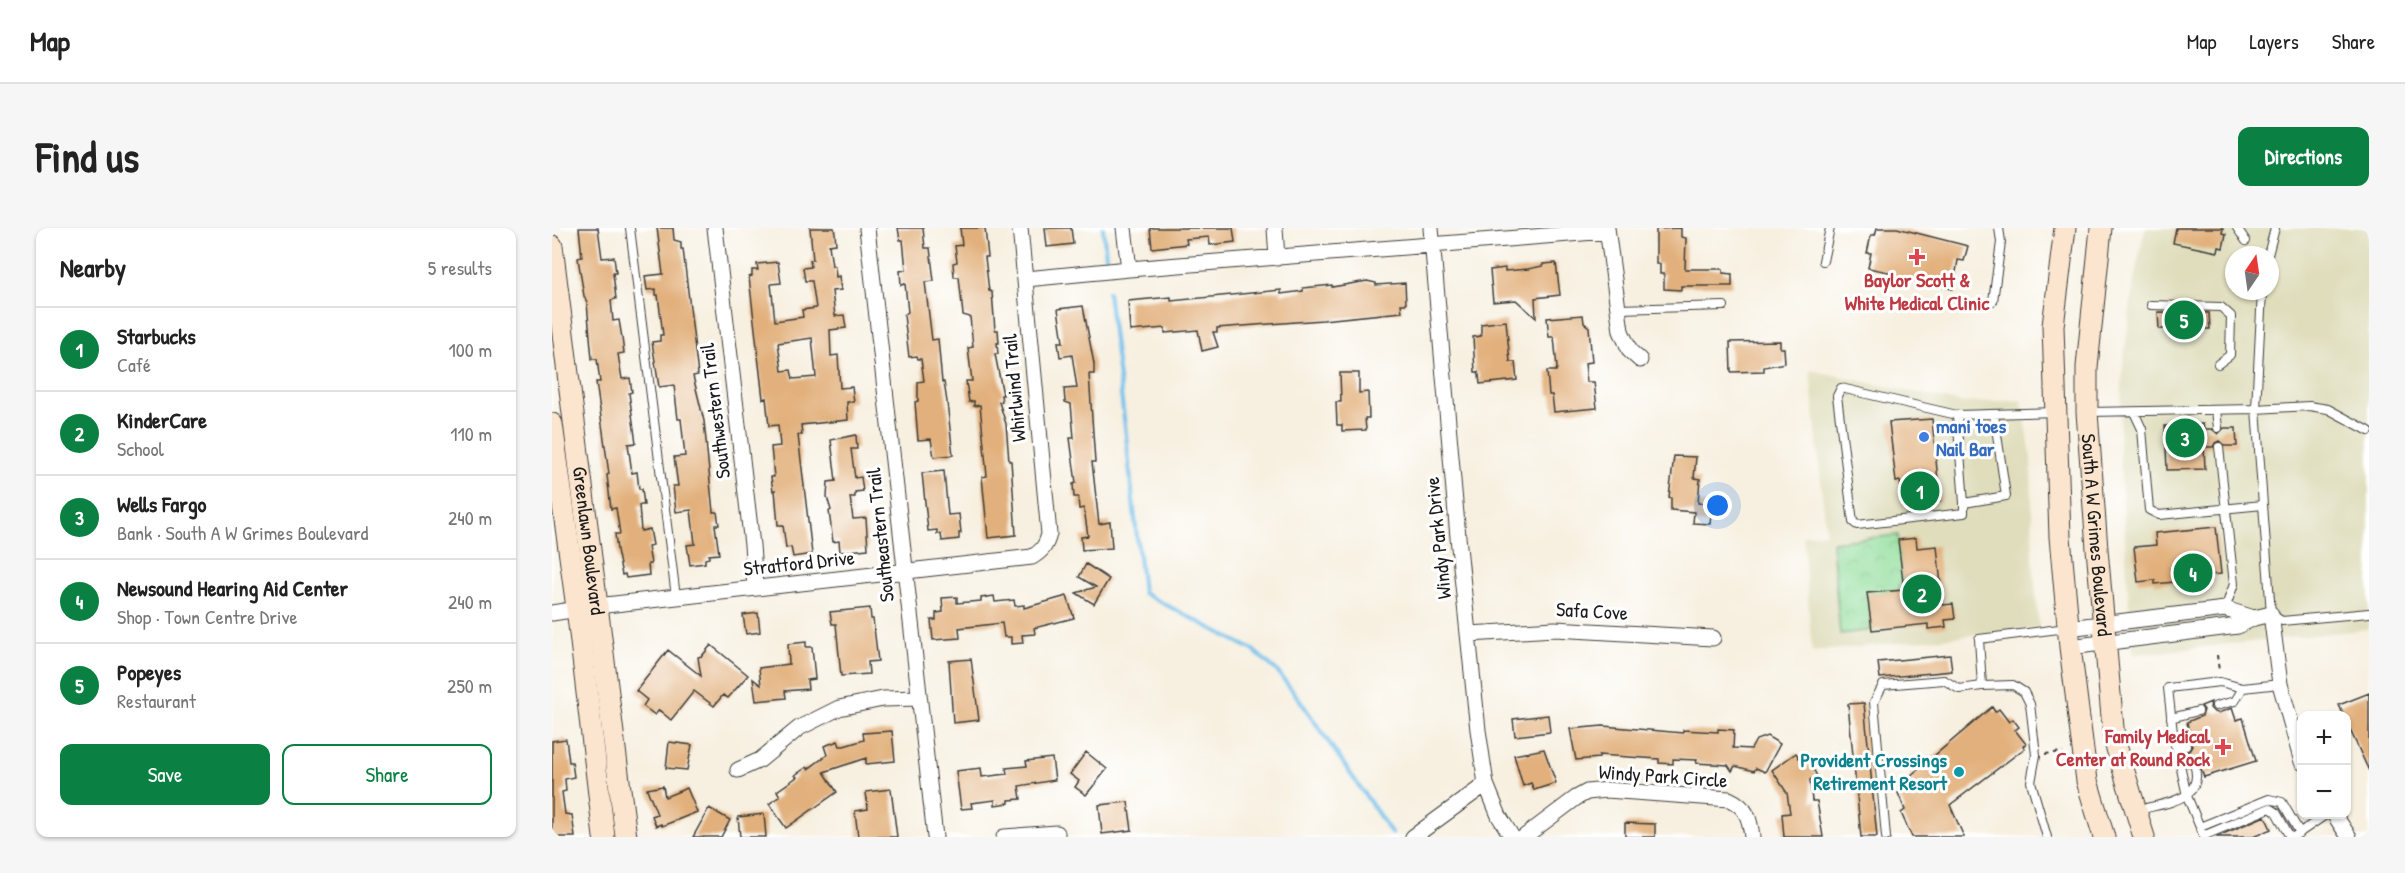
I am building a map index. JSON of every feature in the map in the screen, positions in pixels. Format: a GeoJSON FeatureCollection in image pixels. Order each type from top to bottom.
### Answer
{"type":"FeatureCollection","features":[{"type":"Feature","properties":{"kind":"main road","name":"South A W Grimes Boulevard"},"geometry":{"type":"LineString","coordinates":[[2066,228],[2053,326],[2060,537],[2069,637],[2087,781],[2104,837]]}},
{"type":"Feature","properties":{"kind":"main road","name":"South A W Grimes Boulevard"},"geometry":{"type":"LineString","coordinates":[[2101,228],[2087,367],[2087,412],[2114,739],[2144,837]]}},
{"type":"Feature","properties":{"kind":"main road","name":"Greenlawn Boulevard"},"geometry":{"type":"LineString","coordinates":[[552,246],[587,607],[604,837]]}},
{"type":"Feature","properties":{"kind":"main road","name":"Greenlawn Boulevard"},"geometry":{"type":"LineString","coordinates":[[552,424],[587,607],[626,837]]}},
{"type":"Feature","properties":{"kind":"street","name":"Southwestern Trail"},"geometry":{"type":"LineString","coordinates":[[715,228],[755,588]]}},
{"type":"Feature","properties":{"kind":"street","name":"Southeastern Trail"},"geometry":{"type":"LineString","coordinates":[[867,228],[935,837]]}},
{"type":"Feature","properties":{"kind":"street","name":"Whirlwind Trail"},"geometry":{"type":"LineString","coordinates":[[1020,228],[1049,534],[1046,544]]}},
{"type":"Feature","properties":{"kind":"street"},"geometry":{"type":"LineString","coordinates":[[1124,228],[1129,269]]}},
{"type":"Feature","properties":{"kind":"street"},"geometry":{"type":"LineString","coordinates":[[1275,228],[1277,258]]}},
{"type":"Feature","properties":{"kind":"street","name":"Windy Park Drive"},"geometry":{"type":"LineString","coordinates":[[1431,228],[1458,537],[1478,730],[1486,784],[1512,837]]}},
{"type":"Feature","properties":{"kind":"street"},"geometry":{"type":"LineString","coordinates":[[1026,279],[1607,229],[1621,331],[1630,351],[1640,360]]}},
{"type":"Feature","properties":{"kind":"street","name":"Stratford Drive"},"geometry":{"type":"LineString","coordinates":[[552,613],[587,607],[1032,557],[1046,544]]}},
{"type":"Feature","properties":{"kind":"street"},"geometry":{"type":"LineString","coordinates":[[2069,637],[2225,609],[2254,618]]}},
{"type":"Feature","properties":{"kind":"street"},"geometry":{"type":"LineString","coordinates":[[2106,632],[2238,626],[2254,618],[2271,614],[2280,684],[2297,747]]}},
{"type":"Feature","properties":{"kind":"street","name":"Safa Cove"},"geometry":{"type":"LineString","coordinates":[[1469,634],[1555,629],[1713,638]]}},
{"type":"Feature","properties":{"kind":"street"},"geometry":{"type":"LineString","coordinates":[[738,770],[760,760],[799,728],[839,708],[883,699],[919,698]]}},
{"type":"Feature","properties":{"kind":"street"},"geometry":{"type":"LineString","coordinates":[[1413,837],[1486,784]]}},
{"type":"Feature","properties":{"kind":"street","name":"Windy Park Circle"},"geometry":{"type":"LineString","coordinates":[[1524,837],[1576,798],[1587,792],[1607,790],[1729,799],[1740,804],[1746,811],[1750,820],[1752,837]]}},
{"type":"Feature","properties":{"kind":"street"},"geometry":{"type":"LineString","coordinates":[[2337,819],[2349,837]]}},
{"type":"Feature","properties":{"kind":"street"},"geometry":{"type":"LineString","coordinates":[[1004,837],[1057,833],[1057,837]]}},
{"type":"Feature","properties":{"kind":"lane"},"geometry":{"type":"LineString","coordinates":[[630,228],[676,597]]}},
{"type":"Feature","properties":{"kind":"lane"},"geometry":{"type":"LineString","coordinates":[[1822,261],[1830,228]]}},
{"type":"Feature","properties":{"kind":"lane"},"geometry":{"type":"LineString","coordinates":[[1993,301],[2001,242],[1999,228]]}},
{"type":"Feature","properties":{"kind":"lane"},"geometry":{"type":"LineString","coordinates":[[2237,228],[2246,241]]}},
{"type":"Feature","properties":{"kind":"lane"},"geometry":{"type":"LineString","coordinates":[[2270,246],[2275,228]]}},
{"type":"Feature","properties":{"kind":"lane"},"geometry":{"type":"LineString","coordinates":[[2262,300],[2256,409],[2271,614],[2282,621],[2289,621],[2369,612]]}},
{"type":"Feature","properties":{"kind":"lane"},"geometry":{"type":"LineString","coordinates":[[2151,305],[2221,307],[2231,316],[2230,355],[2218,364]]}},
{"type":"Feature","properties":{"kind":"lane"},"geometry":{"type":"LineString","coordinates":[[1618,309],[1724,306]]}},
{"type":"Feature","properties":{"kind":"lane"},"geometry":{"type":"LineString","coordinates":[[1957,415],[1964,513],[1857,525],[1853,522],[1837,396],[1841,388],[1957,415],[2056,412]]}},
{"type":"Feature","properties":{"kind":"lane"},"geometry":{"type":"LineString","coordinates":[[2087,412],[2309,406],[2328,409],[2369,431]]}},
{"type":"Feature","properties":{"kind":"lane"},"geometry":{"type":"LineString","coordinates":[[2216,410],[2218,428]]}},
{"type":"Feature","properties":{"kind":"lane"},"geometry":{"type":"LineString","coordinates":[[2134,412],[2142,429],[2148,510],[2159,515],[2263,505]]}},
{"type":"Feature","properties":{"kind":"lane"},"geometry":{"type":"LineString","coordinates":[[1964,503],[2006,496],[1994,414]]}},
{"type":"Feature","properties":{"kind":"lane"},"geometry":{"type":"LineString","coordinates":[[2219,447],[2234,584],[2225,609]]}},
{"type":"Feature","properties":{"kind":"lane"},"geometry":{"type":"LineString","coordinates":[[1982,686],[1979,639],[2069,637]]}},
{"type":"Feature","properties":{"kind":"lane"},"geometry":{"type":"LineString","coordinates":[[1886,837],[1874,702],[1883,685],[1944,680],[1959,689],[2013,685],[2024,692],[2030,704],[2036,755],[2031,782],[2047,837]]}},
{"type":"Feature","properties":{"kind":"lane"},"geometry":{"type":"LineString","coordinates":[[2280,684],[2243,688],[2220,682],[2171,686],[2168,690],[2171,718],[2187,796],[2204,836],[2270,808],[2276,812],[2291,837],[2320,819]]}},
{"type":"Feature","properties":{"kind":"lane"},"geometry":{"type":"LineString","coordinates":[[2216,706],[2235,701],[2243,688]]}},
{"type":"Feature","properties":{"kind":"lane"},"geometry":{"type":"LineString","coordinates":[[2171,718],[2198,711]]}},
{"type":"Feature","properties":{"kind":"lane"},"geometry":{"type":"LineString","coordinates":[[2175,745],[2187,746]]}},
{"type":"Feature","properties":{"kind":"lane"},"geometry":{"type":"LineString","coordinates":[[2136,810],[2187,796],[2195,787],[2198,775],[2194,764]]}},
{"type":"Feature","properties":{"kind":"lane"},"geometry":{"type":"LineString","coordinates":[[2200,828],[2269,799],[2282,802],[2300,833]]}},
{"type":"Feature","properties":{"kind":"path"},"geometry":{"type":"LineString","coordinates":[[2217,655],[2219,671]]}},
{"type":"Feature","properties":{"kind":"shaded area"},"geometry":{"type":"Polygon","coordinates":[[[2145,228],[2369,228],[2369,629],[2132,655],[2119,444],[2123,364],[2134,279],[2145,228]]]}},
{"type":"Feature","properties":{"kind":"shaded area"},"geometry":{"type":"Polygon","coordinates":[[[1810,370],[1964,403],[2022,400],[2031,455],[2033,561],[2039,628],[1812,652],[1803,535],[1826,533],[1810,370]]]}},
{"type":"Feature","properties":{"kind":"green space"},"geometry":{"type":"Polygon","coordinates":[[[1898,535],[1904,590],[1867,594],[1872,630],[1840,634],[1832,542],[1898,535]]]}},
{"type":"Feature","properties":{"kind":"building"},"geometry":{"type":"Polygon","coordinates":[[[579,228],[598,228],[602,258],[614,257],[616,299],[611,300],[613,321],[619,320],[622,338],[624,353],[618,354],[622,379],[630,378],[632,392],[629,393],[636,443],[628,444],[632,473],[637,472],[639,489],[642,489],[644,505],[639,505],[641,531],[650,529],[653,545],[648,546],[651,564],[648,564],[649,575],[626,578],[625,574],[622,575],[615,534],[620,534],[616,508],[611,509],[607,475],[609,474],[596,382],[600,382],[597,359],[592,359],[587,303],[578,258],[582,257],[579,228]]]}},
{"type":"Feature","properties":{"kind":"building"},"geometry":{"type":"Polygon","coordinates":[[[657,228],[673,228],[674,240],[681,242],[681,249],[683,249],[698,375],[693,376],[704,421],[713,512],[717,512],[719,525],[715,525],[719,554],[709,555],[705,563],[690,565],[687,545],[695,544],[691,510],[676,512],[673,486],[678,486],[674,457],[685,456],[681,419],[678,419],[674,385],[659,387],[652,342],[660,341],[660,335],[663,335],[658,295],[656,295],[656,289],[647,290],[645,276],[663,274],[657,228]]]}},
{"type":"Feature","properties":{"kind":"building"},"geometry":{"type":"Polygon","coordinates":[[[810,228],[834,228],[836,244],[829,245],[832,266],[835,266],[836,277],[839,276],[841,290],[832,291],[835,316],[844,315],[846,328],[830,330],[831,356],[838,355],[840,388],[852,387],[854,402],[847,402],[848,420],[801,425],[802,435],[798,435],[812,554],[793,557],[791,547],[786,548],[783,525],[778,525],[775,490],[773,491],[771,477],[774,477],[771,447],[780,446],[778,425],[769,426],[766,398],[763,399],[749,277],[752,276],[752,270],[758,270],[757,264],[778,262],[781,283],[771,284],[775,321],[803,317],[802,310],[816,308],[812,281],[805,281],[803,268],[811,267],[810,260],[813,260],[810,228]],[[812,338],[778,343],[782,371],[791,370],[793,379],[816,377],[812,338]]]}},
{"type":"Feature","properties":{"kind":"building"},"geometry":{"type":"Polygon","coordinates":[[[898,228],[923,228],[925,248],[930,248],[934,281],[925,282],[932,340],[938,339],[953,455],[934,457],[931,439],[918,440],[915,402],[918,401],[918,382],[924,381],[921,359],[917,356],[909,357],[904,315],[908,312],[905,284],[901,285],[900,271],[906,270],[903,240],[900,240],[898,228]]]}},
{"type":"Feature","properties":{"kind":"building"},"geometry":{"type":"Polygon","coordinates":[[[960,228],[985,228],[988,257],[985,257],[989,291],[992,292],[995,330],[998,330],[998,354],[995,354],[1003,395],[1001,395],[1002,402],[999,402],[1006,424],[1009,461],[1011,461],[1016,535],[988,538],[982,477],[987,476],[980,405],[974,406],[974,401],[969,402],[966,381],[972,381],[968,348],[973,347],[970,317],[963,315],[959,277],[954,277],[953,263],[957,262],[955,246],[962,245],[960,228]]]}},
{"type":"Feature","properties":{"kind":"building"},"geometry":{"type":"Polygon","coordinates":[[[1045,228],[1071,228],[1073,244],[1047,247],[1045,228]]]}},
{"type":"Feature","properties":{"kind":"building"},"geometry":{"type":"Polygon","coordinates":[[[1150,228],[1233,228],[1235,242],[1210,245],[1209,237],[1186,239],[1187,244],[1152,248],[1150,228]]]}},
{"type":"Feature","properties":{"kind":"building"},"geometry":{"type":"Polygon","coordinates":[[[1681,228],[1681,237],[1686,238],[1685,269],[1723,269],[1723,273],[1732,274],[1732,286],[1681,286],[1681,290],[1664,289],[1664,274],[1660,274],[1660,264],[1656,264],[1656,229],[1681,228]]]}},
{"type":"Feature","properties":{"kind":"building","name":"Baylor Scott & White Medical Clinic"},"geometry":{"type":"Polygon","coordinates":[[[1877,228],[1897,228],[1968,246],[1964,261],[1958,260],[1953,289],[1868,268],[1871,253],[1867,253],[1871,235],[1875,235],[1877,228]]]}},
{"type":"Feature","properties":{"kind":"building"},"geometry":{"type":"Polygon","coordinates":[[[2176,228],[2223,228],[2222,233],[2226,234],[2223,248],[2219,247],[2218,252],[2173,243],[2176,228]]]}},
{"type":"Feature","properties":{"kind":"building"},"geometry":{"type":"Polygon","coordinates":[[[1556,263],[1560,295],[1535,298],[1536,318],[1516,300],[1493,302],[1490,270],[1528,269],[1556,263]]]}},
{"type":"Feature","properties":{"kind":"building"},"geometry":{"type":"Polygon","coordinates":[[[1367,281],[1376,283],[1376,285],[1405,283],[1406,304],[1401,304],[1402,312],[1217,328],[1217,332],[1213,332],[1218,347],[1202,351],[1198,330],[1165,333],[1165,328],[1130,331],[1128,301],[1171,297],[1171,301],[1281,290],[1281,294],[1303,291],[1303,288],[1332,285],[1332,287],[1367,281]]]}},
{"type":"Feature","properties":{"kind":"building"},"geometry":{"type":"Polygon","coordinates":[[[1083,306],[1094,364],[1094,374],[1089,374],[1095,462],[1092,462],[1099,524],[1110,522],[1112,548],[1082,550],[1081,537],[1088,536],[1084,508],[1079,509],[1078,497],[1074,497],[1073,484],[1076,483],[1070,438],[1074,438],[1071,404],[1065,402],[1064,389],[1077,388],[1072,355],[1060,357],[1058,342],[1063,342],[1058,309],[1083,306]]]}},
{"type":"Feature","properties":{"kind":"building"},"geometry":{"type":"Polygon","coordinates":[[[2158,312],[2209,313],[2210,329],[2159,329],[2158,312]]]}},
{"type":"Feature","properties":{"kind":"building"},"geometry":{"type":"Polygon","coordinates":[[[1583,315],[1584,323],[1589,327],[1592,362],[1585,363],[1587,382],[1594,382],[1597,408],[1554,412],[1552,395],[1549,395],[1547,371],[1556,371],[1557,368],[1554,337],[1549,337],[1547,318],[1583,315]]]}},
{"type":"Feature","properties":{"kind":"building"},"geometry":{"type":"Polygon","coordinates":[[[1506,321],[1510,362],[1515,362],[1517,380],[1480,384],[1478,372],[1475,372],[1473,337],[1481,336],[1481,324],[1506,321]]]}},
{"type":"Feature","properties":{"kind":"building"},"geometry":{"type":"Polygon","coordinates":[[[1780,341],[1780,348],[1784,348],[1785,363],[1764,367],[1764,371],[1731,372],[1730,342],[1780,341]]]}},
{"type":"Feature","properties":{"kind":"building"},"geometry":{"type":"Polygon","coordinates":[[[1340,373],[1359,373],[1359,393],[1368,392],[1369,418],[1365,418],[1366,430],[1342,431],[1342,425],[1337,425],[1336,402],[1341,402],[1340,373]]]}},
{"type":"Feature","properties":{"kind":"building"},"geometry":{"type":"Polygon","coordinates":[[[1932,419],[1940,501],[1903,503],[1900,481],[1896,482],[1889,422],[1932,419]]]}},
{"type":"Feature","properties":{"kind":"building"},"geometry":{"type":"Polygon","coordinates":[[[2203,424],[2204,429],[2212,429],[2218,434],[2224,428],[2236,428],[2237,446],[2225,446],[2219,441],[2213,447],[2204,447],[2205,469],[2167,470],[2165,426],[2203,424]]]}},
{"type":"Feature","properties":{"kind":"building"},"geometry":{"type":"Polygon","coordinates":[[[856,435],[857,449],[851,449],[855,478],[861,477],[863,491],[855,492],[855,497],[850,497],[853,519],[866,518],[868,549],[840,552],[839,541],[833,542],[829,511],[831,510],[827,497],[828,482],[836,481],[831,440],[856,435]]]}},
{"type":"Feature","properties":{"kind":"building"},"geometry":{"type":"Polygon","coordinates":[[[1674,456],[1696,457],[1694,478],[1700,479],[1698,503],[1712,504],[1710,524],[1693,523],[1694,512],[1671,510],[1671,498],[1669,497],[1674,456]]]}},
{"type":"Feature","properties":{"kind":"building"},"geometry":{"type":"Polygon","coordinates":[[[944,471],[948,515],[959,514],[961,533],[959,533],[959,539],[942,541],[941,534],[937,534],[937,530],[928,531],[922,473],[944,471]]]}},
{"type":"Feature","properties":{"kind":"building"},"geometry":{"type":"Polygon","coordinates":[[[2216,527],[2221,574],[2184,577],[2184,581],[2155,584],[2155,580],[2138,582],[2134,547],[2156,545],[2155,533],[2216,527]]]}},
{"type":"Feature","properties":{"kind":"building"},"geometry":{"type":"Polygon","coordinates":[[[1916,538],[1917,548],[1937,546],[1943,605],[1953,604],[1955,619],[1945,620],[1946,627],[1928,629],[1928,624],[1872,630],[1867,593],[1904,590],[1898,540],[1916,538]]]}},
{"type":"Feature","properties":{"kind":"building"},"geometry":{"type":"Polygon","coordinates":[[[1086,564],[1109,579],[1094,604],[1076,593],[1096,587],[1079,577],[1086,564]]]}},
{"type":"Feature","properties":{"kind":"building"},"geometry":{"type":"Polygon","coordinates":[[[994,596],[995,602],[1014,600],[1015,606],[1024,605],[1024,608],[1067,596],[1074,618],[1034,628],[1035,634],[1022,635],[1023,643],[1011,644],[1011,637],[1004,637],[1002,623],[959,628],[960,638],[933,640],[931,620],[936,620],[936,613],[943,612],[942,598],[957,597],[957,603],[981,601],[981,598],[994,596]]]}},
{"type":"Feature","properties":{"kind":"building"},"geometry":{"type":"Polygon","coordinates":[[[870,608],[878,661],[868,662],[869,674],[841,676],[836,624],[832,624],[830,612],[870,608]]]}},
{"type":"Feature","properties":{"kind":"building"},"geometry":{"type":"Polygon","coordinates":[[[758,613],[760,632],[746,634],[743,615],[758,613]]]}},
{"type":"Feature","properties":{"kind":"building"},"geometry":{"type":"Polygon","coordinates":[[[806,642],[806,647],[812,647],[815,679],[807,680],[808,689],[785,691],[786,698],[756,701],[753,679],[761,685],[759,668],[789,664],[788,644],[806,642]]]}},
{"type":"Feature","properties":{"kind":"building"},"geometry":{"type":"Polygon","coordinates":[[[711,645],[748,675],[728,698],[723,695],[714,706],[694,691],[671,720],[659,710],[655,715],[643,706],[647,700],[636,691],[668,650],[701,676],[698,657],[702,656],[711,645]]]}},
{"type":"Feature","properties":{"kind":"building"},"geometry":{"type":"Polygon","coordinates":[[[1950,655],[1952,671],[1880,678],[1878,662],[1950,655]]]}},
{"type":"Feature","properties":{"kind":"building"},"geometry":{"type":"Polygon","coordinates":[[[971,659],[979,720],[953,723],[949,661],[971,659]]]}},
{"type":"Feature","properties":{"kind":"building"},"geometry":{"type":"Polygon","coordinates":[[[2369,693],[2369,771],[2351,732],[2351,711],[2342,711],[2339,705],[2369,693]]]}},
{"type":"Feature","properties":{"kind":"building","name":"Family Medical Center at Round Rock"},"geometry":{"type":"Polygon","coordinates":[[[2211,702],[2210,708],[2214,712],[2218,713],[2232,708],[2236,720],[2243,718],[2256,761],[2204,777],[2198,760],[2191,759],[2188,766],[2185,752],[2189,751],[2192,746],[2187,722],[2202,716],[2204,710],[2201,706],[2211,702]]]}},
{"type":"Feature","properties":{"kind":"building"},"geometry":{"type":"Polygon","coordinates":[[[1864,703],[1877,837],[1861,837],[1848,704],[1864,703]]]}},
{"type":"Feature","properties":{"kind":"building","name":"Provident Crossings Retirement Resort"},"geometry":{"type":"Polygon","coordinates":[[[1992,707],[1995,712],[1999,709],[2009,722],[2013,719],[2019,727],[2015,730],[2026,744],[2023,746],[2025,748],[1950,805],[1964,837],[1912,837],[1901,813],[1905,810],[1898,793],[1913,781],[1909,777],[1992,707]]]}},
{"type":"Feature","properties":{"kind":"building"},"geometry":{"type":"Polygon","coordinates":[[[1548,715],[1550,732],[1515,736],[1513,719],[1548,715]]]}},
{"type":"Feature","properties":{"kind":"building"},"geometry":{"type":"Polygon","coordinates":[[[1603,726],[1683,733],[1683,730],[1718,732],[1718,729],[1734,730],[1733,748],[1751,749],[1756,740],[1767,736],[1780,744],[1765,772],[1756,768],[1754,771],[1735,766],[1732,771],[1728,765],[1696,763],[1697,760],[1673,759],[1673,764],[1659,763],[1659,759],[1599,755],[1599,758],[1576,760],[1570,729],[1603,726]]]}},
{"type":"Feature","properties":{"kind":"building"},"geometry":{"type":"Polygon","coordinates":[[[892,731],[895,761],[866,764],[866,758],[824,772],[837,792],[786,828],[769,804],[780,796],[777,791],[797,777],[795,775],[807,767],[808,769],[827,755],[824,746],[838,741],[840,746],[844,746],[864,740],[863,733],[892,731]]]}},
{"type":"Feature","properties":{"kind":"building"},"geometry":{"type":"Polygon","coordinates":[[[566,739],[569,762],[572,762],[574,777],[565,779],[566,791],[562,792],[565,814],[572,815],[575,837],[552,837],[552,741],[566,739]]]}},
{"type":"Feature","properties":{"kind":"building"},"geometry":{"type":"Polygon","coordinates":[[[669,742],[692,745],[687,770],[666,768],[669,742]]]}},
{"type":"Feature","properties":{"kind":"building"},"geometry":{"type":"Polygon","coordinates":[[[1544,749],[1556,783],[1534,790],[1531,783],[1523,786],[1514,755],[1544,749]]]}},
{"type":"Feature","properties":{"kind":"building"},"geometry":{"type":"Polygon","coordinates":[[[1086,752],[1107,769],[1086,795],[1075,787],[1079,781],[1070,774],[1086,752]]]}},
{"type":"Feature","properties":{"kind":"building"},"geometry":{"type":"Polygon","coordinates":[[[1796,753],[1799,758],[1805,754],[1817,776],[1810,780],[1812,801],[1817,801],[1823,837],[1784,837],[1782,814],[1790,813],[1787,793],[1772,770],[1796,753]]]}},
{"type":"Feature","properties":{"kind":"building"},"geometry":{"type":"Polygon","coordinates":[[[1052,758],[1055,780],[1019,786],[1021,799],[1009,800],[1009,803],[995,805],[995,800],[971,803],[972,808],[961,809],[956,771],[981,768],[982,777],[1007,774],[1006,768],[1027,766],[1026,761],[1052,758]]]}},
{"type":"Feature","properties":{"kind":"building"},"geometry":{"type":"Polygon","coordinates":[[[663,786],[665,797],[687,788],[697,812],[662,826],[661,824],[656,826],[652,816],[657,814],[647,789],[663,786]]]}},
{"type":"Feature","properties":{"kind":"building"},"geometry":{"type":"Polygon","coordinates":[[[891,789],[897,837],[858,837],[855,811],[868,809],[866,792],[891,789]]]}},
{"type":"Feature","properties":{"kind":"building"},"geometry":{"type":"Polygon","coordinates":[[[1128,802],[1132,830],[1102,834],[1099,805],[1128,802]]]}},
{"type":"Feature","properties":{"kind":"building"},"geometry":{"type":"Polygon","coordinates":[[[709,808],[730,820],[721,837],[693,837],[709,808]]]}},
{"type":"Feature","properties":{"kind":"building"},"geometry":{"type":"Polygon","coordinates":[[[764,814],[766,837],[740,837],[738,817],[764,814]]]}},
{"type":"Feature","properties":{"kind":"building"},"geometry":{"type":"Polygon","coordinates":[[[2265,816],[2271,829],[2253,837],[2216,837],[2265,816]]]}},
{"type":"Feature","properties":{"kind":"building"},"geometry":{"type":"Polygon","coordinates":[[[1625,823],[1655,824],[1655,837],[1625,837],[1625,823]]]}},
{"type":"Feature","properties":{"kind":"waterway"},"geometry":{"type":"LineString","coordinates":[[1103,228],[1106,257]]}},
{"type":"Feature","properties":{"kind":"waterway"},"geometry":{"type":"LineString","coordinates":[[1108,292],[1143,593],[1253,650],[1276,670],[1299,699],[1392,834]]}},
{"type":"Feature","properties":{"kind":"place","name":"Baylor Scott & White Medical Clinic"},"geometry":{"type":"Point","coordinates":[1917,257]}},
{"type":"Feature","properties":{"kind":"place","name":"Popeyes"},"geometry":{"type":"Point","coordinates":[2184,320]}},
{"type":"Feature","properties":{"kind":"place","name":"mani toes Nail Bar"},"geometry":{"type":"Point","coordinates":[1924,437]}},
{"type":"Feature","properties":{"kind":"place","name":"Wells Fargo"},"geometry":{"type":"Point","coordinates":[2185,438]}},
{"type":"Feature","properties":{"kind":"place","name":"Starbucks"},"geometry":{"type":"Point","coordinates":[1920,491]}},
{"type":"Feature","properties":{"kind":"place","name":"Newsound Hearing Aid Center"},"geometry":{"type":"Point","coordinates":[2193,573]}},
{"type":"Feature","properties":{"kind":"place","name":"KinderCare"},"geometry":{"type":"Point","coordinates":[1922,594]}},
{"type":"Feature","properties":{"kind":"place","name":"Family Medical Center at Round Rock"},"geometry":{"type":"Point","coordinates":[2223,747]}},
{"type":"Feature","properties":{"kind":"place","name":"Provident Crossings Retirement Resort"},"geometry":{"type":"Point","coordinates":[1959,772]}}]}
